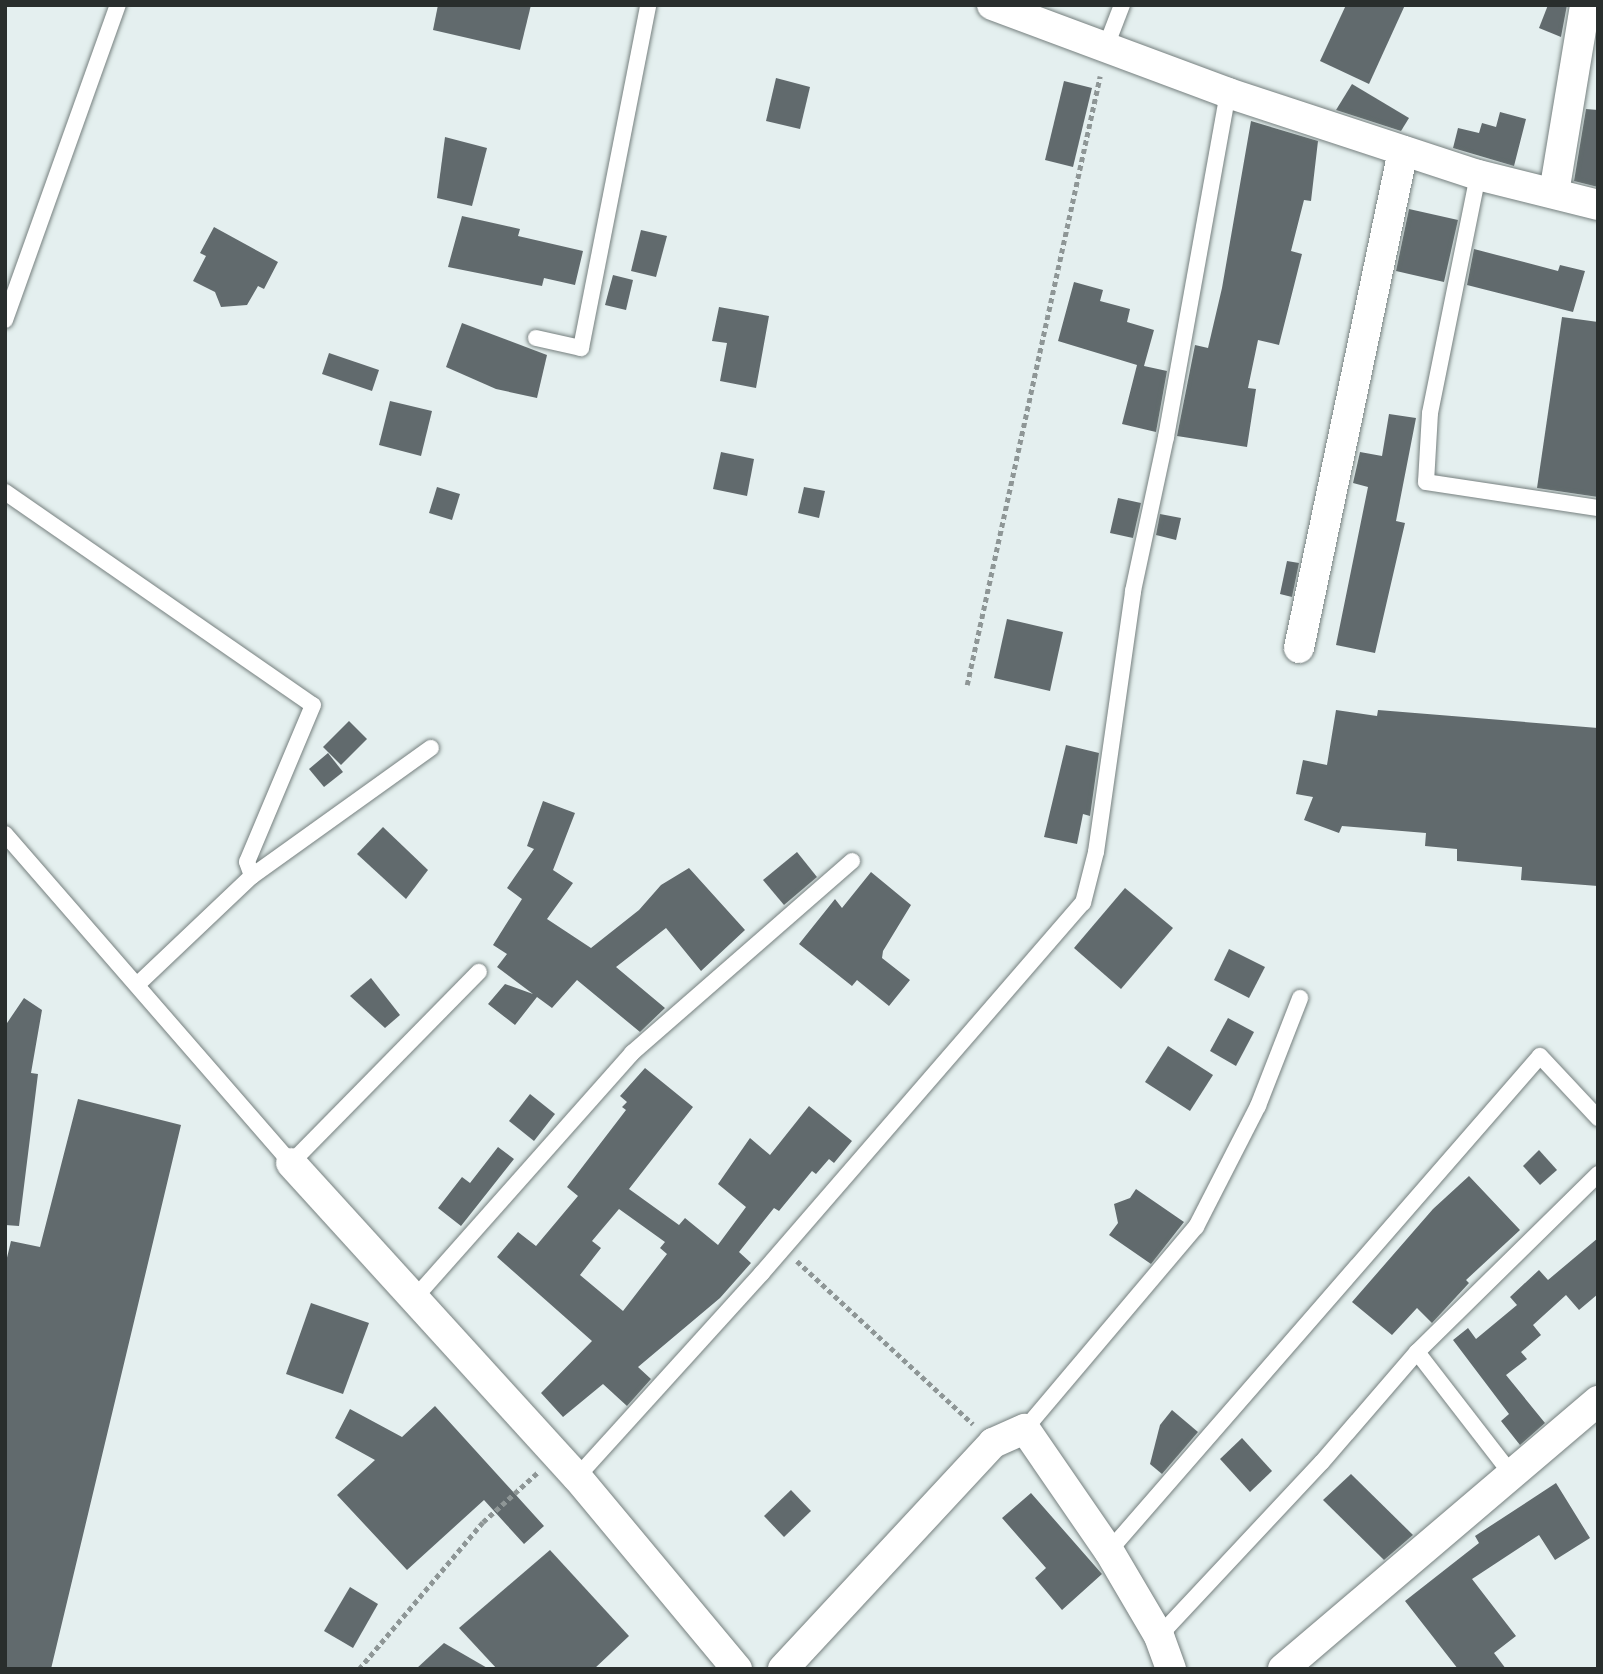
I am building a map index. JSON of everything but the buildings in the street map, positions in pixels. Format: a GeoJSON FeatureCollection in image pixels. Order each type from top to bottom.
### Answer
{"type":"FeatureCollection","features":[{"type":"Feature","properties":{"kind":"street"},"geometry":{"type":"LineString","coordinates":[[992,5],[1107,44],[1228,93],[1478,176],[1598,205]]}},
{"type":"Feature","properties":{"kind":"street"},"geometry":{"type":"LineString","coordinates":[[1554,193],[1585,5]]}},
{"type":"Feature","properties":{"kind":"street"},"geometry":{"type":"LineString","coordinates":[[1299,648],[1403,151]]}},
{"type":"Feature","properties":{"kind":"street"},"geometry":{"type":"LineString","coordinates":[[291,1163],[412,1301],[578,1478],[737,1669]]}},
{"type":"Feature","properties":{"kind":"street"},"geometry":{"type":"LineString","coordinates":[[1283,1669],[1598,1401]]}},
{"type":"Feature","properties":{"kind":"street"},"geometry":{"type":"LineString","coordinates":[[783,1669],[993,1443],[1025,1429],[1109,1551],[1159,1636],[1171,1669]]}},
{"type":"Feature","properties":{"kind":"lane"},"geometry":{"type":"LineString","coordinates":[[5,320],[118,5]]}},
{"type":"Feature","properties":{"kind":"lane"},"geometry":{"type":"LineString","coordinates":[[536,338],[581,348],[648,5]]}},
{"type":"Feature","properties":{"kind":"lane"},"geometry":{"type":"LineString","coordinates":[[1107,44],[1122,5]]}},
{"type":"Feature","properties":{"kind":"lane"},"geometry":{"type":"LineString","coordinates":[[578,1478],[784,1248],[1083,903],[1096,852],[1133,591],[1166,436],[1228,93]]}},
{"type":"Feature","properties":{"kind":"lane"},"geometry":{"type":"LineString","coordinates":[[1478,176],[1430,413],[1426,482],[1598,508]]}},
{"type":"Feature","properties":{"kind":"lane"},"geometry":{"type":"LineString","coordinates":[[5,492],[313,705],[247,862],[252,876]]}},
{"type":"Feature","properties":{"kind":"lane"},"geometry":{"type":"LineString","coordinates":[[138,984],[252,876],[431,748]]}},
{"type":"Feature","properties":{"kind":"lane"},"geometry":{"type":"LineString","coordinates":[[5,834],[291,1163],[479,972]]}},
{"type":"Feature","properties":{"kind":"lane"},"geometry":{"type":"LineString","coordinates":[[412,1301],[632,1053],[852,861]]}},
{"type":"Feature","properties":{"kind":"lane"},"geometry":{"type":"LineString","coordinates":[[1025,1429],[1196,1227],[1258,1106],[1300,998]]}},
{"type":"Feature","properties":{"kind":"lane"},"geometry":{"type":"LineString","coordinates":[[1109,1551],[1541,1056],[1598,1118]]}},
{"type":"Feature","properties":{"kind":"lane"},"geometry":{"type":"LineString","coordinates":[[1159,1636],[1322,1462],[1417,1352],[1598,1174]]}},
{"type":"Feature","properties":{"kind":"lane"},"geometry":{"type":"LineString","coordinates":[[1417,1352],[1511,1475]]}},
{"type":"Feature","properties":{"kind":"path"},"geometry":{"type":"LineString","coordinates":[[967,685],[1107,44]]}},
{"type":"Feature","properties":{"kind":"path"},"geometry":{"type":"LineString","coordinates":[[784,1248],[993,1443]]}},
{"type":"Feature","properties":{"kind":"path"},"geometry":{"type":"LineString","coordinates":[[359,1669],[483,1522],[557,1455]]}}]}
